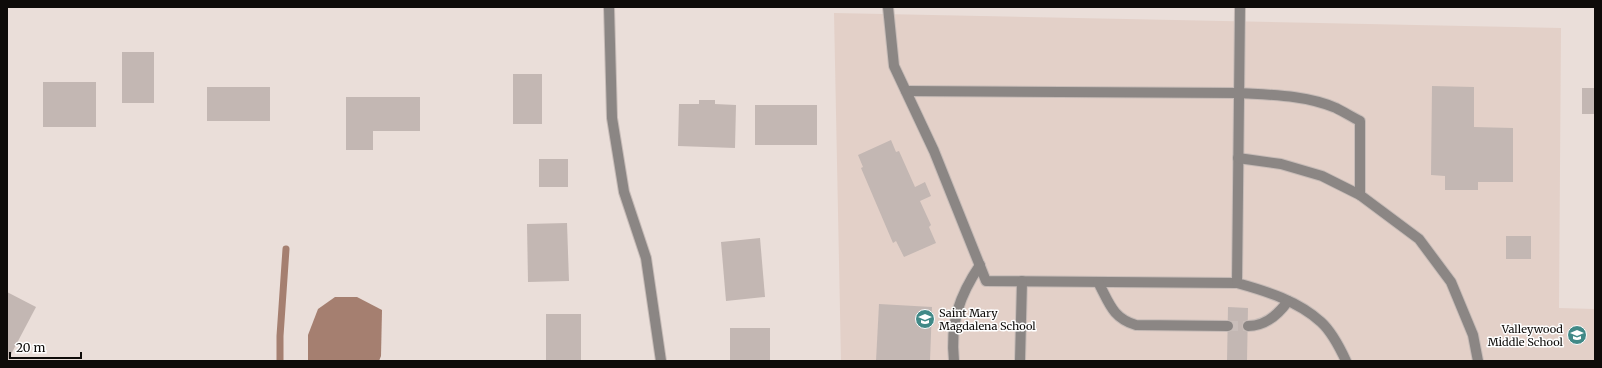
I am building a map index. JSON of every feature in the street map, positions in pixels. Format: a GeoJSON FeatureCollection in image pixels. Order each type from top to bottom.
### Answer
{"type":"FeatureCollection","features":[{"type":"Feature","properties":{"kind":"street"},"geometry":{"type":"LineString","coordinates":[[609,7],[612,118],[624,192],[646,258],[661,361]]}},
{"type":"Feature","properties":{"kind":"street"},"geometry":{"type":"LineString","coordinates":[[888,7],[894,66],[934,151],[986,281],[1237,283],[1268,292],[1288,301],[1321,322],[1338,346],[1346,361]]}},
{"type":"Feature","properties":{"kind":"street"},"geometry":{"type":"LineString","coordinates":[[1237,283],[1240,7]]}},
{"type":"Feature","properties":{"kind":"street"},"geometry":{"type":"LineString","coordinates":[[906,91],[1239,93],[1272,95],[1309,100],[1335,108],[1360,122],[1360,195]]}},
{"type":"Feature","properties":{"kind":"street"},"geometry":{"type":"LineString","coordinates":[[1238,158],[1282,164],[1322,176],[1360,195],[1419,239],[1450,282],[1473,335],[1478,361]]}},
{"type":"Feature","properties":{"kind":"street"},"geometry":{"type":"LineString","coordinates":[[954,361],[954,323],[959,304],[967,284],[980,265]]}},
{"type":"Feature","properties":{"kind":"street"},"geometry":{"type":"LineString","coordinates":[[1020,361],[1022,281]]}},
{"type":"Feature","properties":{"kind":"street"},"geometry":{"type":"LineString","coordinates":[[1098,282],[1116,315],[1125,322],[1136,325],[1228,326]]}},
{"type":"Feature","properties":{"kind":"street"},"geometry":{"type":"LineString","coordinates":[[1248,326],[1263,324],[1274,318],[1288,301]]}},
{"type":"Feature","properties":{"kind":"shaded area"},"geometry":{"type":"Polygon","coordinates":[[[834,13],[1561,28],[1559,308],[1595,309],[1595,361],[841,361],[834,13]]]}},
{"type":"Feature","properties":{"kind":"shaded area"},"geometry":{"type":"Polygon","coordinates":[[[335,297],[357,297],[382,310],[381,356],[379,361],[308,361],[308,335],[318,309],[335,297]]]}},
{"type":"Feature","properties":{"kind":"building"},"geometry":{"type":"Polygon","coordinates":[[[122,52],[154,52],[154,103],[122,103],[122,52]]]}},
{"type":"Feature","properties":{"kind":"building"},"geometry":{"type":"Polygon","coordinates":[[[513,74],[542,74],[542,124],[513,124],[513,74]]]}},
{"type":"Feature","properties":{"kind":"building"},"geometry":{"type":"Polygon","coordinates":[[[43,82],[96,82],[96,127],[43,127],[43,82]]]}},
{"type":"Feature","properties":{"kind":"building"},"geometry":{"type":"Polygon","coordinates":[[[1432,86],[1474,87],[1474,127],[1513,128],[1513,182],[1478,182],[1478,190],[1445,190],[1445,176],[1431,175],[1432,86]]]}},
{"type":"Feature","properties":{"kind":"building"},"geometry":{"type":"Polygon","coordinates":[[[207,87],[270,87],[270,121],[207,121],[207,87]]]}},
{"type":"Feature","properties":{"kind":"building"},"geometry":{"type":"Polygon","coordinates":[[[1582,88],[1595,88],[1595,114],[1582,114],[1582,88]]]}},
{"type":"Feature","properties":{"kind":"building"},"geometry":{"type":"Polygon","coordinates":[[[346,97],[420,97],[420,131],[373,131],[373,150],[346,150],[346,97]]]}},
{"type":"Feature","properties":{"kind":"building"},"geometry":{"type":"Polygon","coordinates":[[[699,100],[715,100],[715,104],[736,105],[735,148],[678,146],[679,104],[699,104],[699,100]]]}},
{"type":"Feature","properties":{"kind":"building"},"geometry":{"type":"Polygon","coordinates":[[[755,105],[817,105],[817,145],[755,145],[755,105]]]}},
{"type":"Feature","properties":{"kind":"building"},"geometry":{"type":"Polygon","coordinates":[[[891,140],[896,152],[899,151],[915,187],[925,182],[931,196],[920,201],[931,225],[929,227],[936,243],[904,257],[896,241],[893,243],[861,168],[863,167],[858,155],[891,140]]]}},
{"type":"Feature","properties":{"kind":"building"},"geometry":{"type":"Polygon","coordinates":[[[539,159],[568,159],[568,187],[539,187],[539,159]]]}},
{"type":"Feature","properties":{"kind":"building"},"geometry":{"type":"Polygon","coordinates":[[[567,223],[569,281],[528,282],[527,224],[567,223]]]}},
{"type":"Feature","properties":{"kind":"building"},"geometry":{"type":"Polygon","coordinates":[[[1506,236],[1531,236],[1531,259],[1506,259],[1506,236]]]}},
{"type":"Feature","properties":{"kind":"building"},"geometry":{"type":"Polygon","coordinates":[[[760,238],[765,297],[726,301],[721,242],[760,238]]]}},
{"type":"Feature","properties":{"kind":"building"},"geometry":{"type":"Polygon","coordinates":[[[7,292],[36,307],[8,360],[7,359],[7,292]]]}},
{"type":"Feature","properties":{"kind":"building"},"geometry":{"type":"Polygon","coordinates":[[[879,304],[932,307],[930,361],[876,361],[879,304]]]}},
{"type":"Feature","properties":{"kind":"building"},"geometry":{"type":"Polygon","coordinates":[[[1228,307],[1248,308],[1247,361],[1227,361],[1228,307]]]}},
{"type":"Feature","properties":{"kind":"building"},"geometry":{"type":"Polygon","coordinates":[[[546,314],[581,314],[581,361],[546,361],[546,314]]]}},
{"type":"Feature","properties":{"kind":"building"},"geometry":{"type":"Polygon","coordinates":[[[730,328],[770,328],[770,361],[730,361],[730,328]]]}},
{"type":"Feature","properties":{"kind":"waterway"},"geometry":{"type":"LineString","coordinates":[[280,361],[280,336],[286,249]]}},
{"type":"Feature","properties":{"kind":"tunnel"},"geometry":{"type":"LineString","coordinates":[[1228,326],[1248,326]]}},
{"type":"Feature","properties":{"kind":"place","name":"Saint Mary Magdalena School"},"geometry":{"type":"Point","coordinates":[925,319]}},
{"type":"Feature","properties":{"kind":"place","name":"Valleywood Middle School"},"geometry":{"type":"Point","coordinates":[1577,335]}}]}
